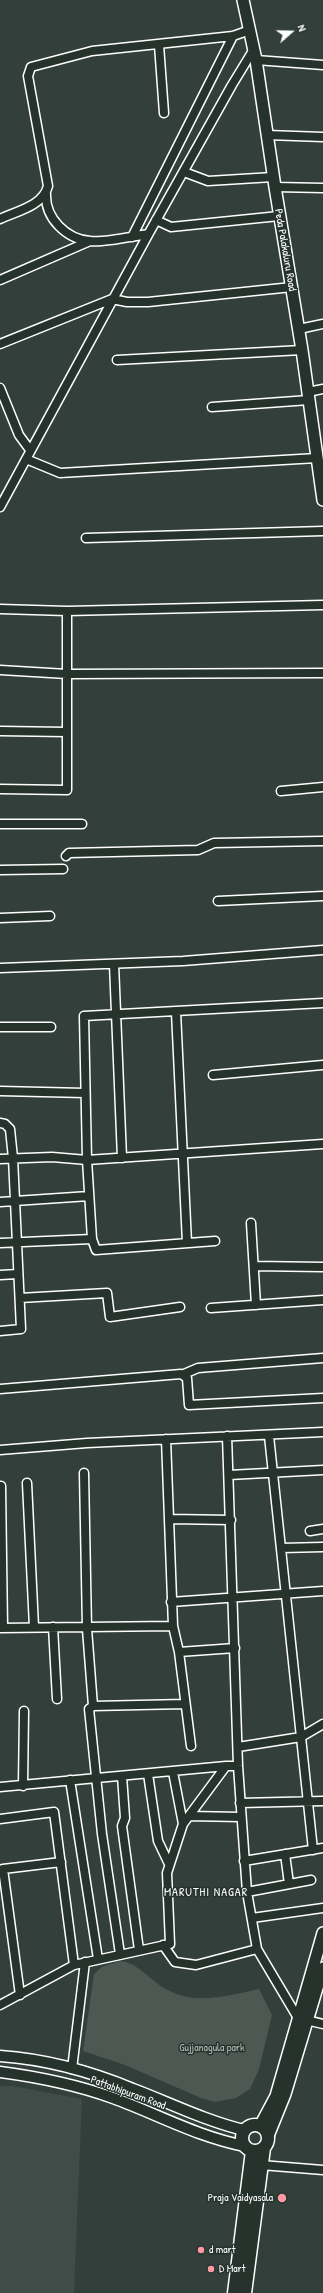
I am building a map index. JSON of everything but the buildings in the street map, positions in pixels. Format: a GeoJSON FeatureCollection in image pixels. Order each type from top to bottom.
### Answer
{"type":"FeatureCollection","features":[{"type":"Feature","properties":{"kind":"main road","name":"Peda Palakaluru Road"},"geometry":{"type":"LineString","coordinates":[[243,0],[255,55],[279,216],[299,329],[323,494]]}},
{"type":"Feature","properties":{"kind":"main road"},"geometry":{"type":"LineString","coordinates":[[245,2293],[264,2148],[285,2094],[323,1933]]}},
{"type":"Feature","properties":{"kind":"main road"},"geometry":{"type":"LineString","coordinates":[[260,2126],[276,2096],[302,2019],[323,1968]]}},
{"type":"Feature","properties":{"kind":"main road"},"geometry":{"type":"LineString","coordinates":[[234,2293],[248,2148],[242,2138],[244,2130],[251,2125],[260,2126],[268,2136]]}},
{"type":"Feature","properties":{"kind":"main road"},"geometry":{"type":"LineString","coordinates":[[248,2148],[264,2148]]}},
{"type":"Feature","properties":{"kind":"street"},"geometry":{"type":"LineString","coordinates":[[90,242],[64,232],[54,220],[46,204],[48,186],[28,76],[31,68],[92,51],[233,36],[250,30]]}},
{"type":"Feature","properties":{"kind":"street"},"geometry":{"type":"LineString","coordinates":[[132,236],[233,36]]}},
{"type":"Feature","properties":{"kind":"street"},"geometry":{"type":"LineString","coordinates":[[159,45],[164,114]]}},
{"type":"Feature","properties":{"kind":"street"},"geometry":{"type":"LineString","coordinates":[[0,508],[148,234],[255,55],[323,65]]}},
{"type":"Feature","properties":{"kind":"street"},"geometry":{"type":"LineString","coordinates":[[267,135],[323,137]]}},
{"type":"Feature","properties":{"kind":"street"},"geometry":{"type":"LineString","coordinates":[[184,172],[208,181],[274,182],[323,188]]}},
{"type":"Feature","properties":{"kind":"street"},"geometry":{"type":"LineString","coordinates":[[0,219],[37,203],[46,194]]}},
{"type":"Feature","properties":{"kind":"street"},"geometry":{"type":"LineString","coordinates":[[156,220],[170,227],[279,216]]}},
{"type":"Feature","properties":{"kind":"street"},"geometry":{"type":"LineString","coordinates":[[0,280],[90,242],[148,234]]}},
{"type":"Feature","properties":{"kind":"street"},"geometry":{"type":"LineString","coordinates":[[0,344],[112,299],[127,302],[148,302],[292,288]]}},
{"type":"Feature","properties":{"kind":"street"},"geometry":{"type":"LineString","coordinates":[[299,329],[323,324]]}},
{"type":"Feature","properties":{"kind":"street"},"geometry":{"type":"LineString","coordinates":[[117,360],[302,350]]}},
{"type":"Feature","properties":{"kind":"street"},"geometry":{"type":"LineString","coordinates":[[0,388],[19,435],[30,450]]}},
{"type":"Feature","properties":{"kind":"street"},"geometry":{"type":"LineString","coordinates":[[212,407],[309,396],[323,389]]}},
{"type":"Feature","properties":{"kind":"street"},"geometry":{"type":"LineString","coordinates":[[26,459],[60,473],[317,458]]}},
{"type":"Feature","properties":{"kind":"street"},"geometry":{"type":"LineString","coordinates":[[86,538],[323,531]]}},
{"type":"Feature","properties":{"kind":"street"},"geometry":{"type":"LineString","coordinates":[[0,609],[67,610],[323,605]]}},
{"type":"Feature","properties":{"kind":"street"},"geometry":{"type":"LineString","coordinates":[[0,789],[67,790],[67,610]]}},
{"type":"Feature","properties":{"kind":"street"},"geometry":{"type":"LineString","coordinates":[[0,670],[66,674],[323,674]]}},
{"type":"Feature","properties":{"kind":"street"},"geometry":{"type":"LineString","coordinates":[[0,731],[67,732]]}},
{"type":"Feature","properties":{"kind":"street"},"geometry":{"type":"LineString","coordinates":[[281,791],[323,787]]}},
{"type":"Feature","properties":{"kind":"street"},"geometry":{"type":"LineString","coordinates":[[0,824],[82,824]]}},
{"type":"Feature","properties":{"kind":"street"},"geometry":{"type":"LineString","coordinates":[[66,856],[69,854],[198,850],[214,843],[323,841]]}},
{"type":"Feature","properties":{"kind":"street"},"geometry":{"type":"LineString","coordinates":[[0,870],[63,869]]}},
{"type":"Feature","properties":{"kind":"street"},"geometry":{"type":"LineString","coordinates":[[218,901],[323,896]]}},
{"type":"Feature","properties":{"kind":"street"},"geometry":{"type":"LineString","coordinates":[[0,918],[50,916]]}},
{"type":"Feature","properties":{"kind":"street"},"geometry":{"type":"LineString","coordinates":[[0,968],[114,964],[323,950]]}},
{"type":"Feature","properties":{"kind":"street"},"geometry":{"type":"LineString","coordinates":[[114,964],[122,1158]]}},
{"type":"Feature","properties":{"kind":"street"},"geometry":{"type":"LineString","coordinates":[[215,1241],[96,1250],[92,1239],[87,1160],[84,1016],[323,1003]]}},
{"type":"Feature","properties":{"kind":"street"},"geometry":{"type":"LineString","coordinates":[[176,1012],[186,1243]]}},
{"type":"Feature","properties":{"kind":"street"},"geometry":{"type":"LineString","coordinates":[[0,1027],[51,1027]]}},
{"type":"Feature","properties":{"kind":"street"},"geometry":{"type":"LineString","coordinates":[[213,1075],[323,1065]]}},
{"type":"Feature","properties":{"kind":"street"},"geometry":{"type":"LineString","coordinates":[[0,1091],[85,1093]]}},
{"type":"Feature","properties":{"kind":"street"},"geometry":{"type":"LineString","coordinates":[[0,1123],[5,1124],[10,1129],[13,1158],[21,1329],[0,1331]]}},
{"type":"Feature","properties":{"kind":"street"},"geometry":{"type":"LineString","coordinates":[[0,1159],[52,1157],[87,1160],[323,1144]]}},
{"type":"Feature","properties":{"kind":"street"},"geometry":{"type":"LineString","coordinates":[[0,1202],[89,1196]]}},
{"type":"Feature","properties":{"kind":"street"},"geometry":{"type":"LineString","coordinates":[[251,1223],[256,1305]]}},
{"type":"Feature","properties":{"kind":"street"},"geometry":{"type":"LineString","coordinates":[[0,1243],[92,1239]]}},
{"type":"Feature","properties":{"kind":"street"},"geometry":{"type":"LineString","coordinates":[[254,1266],[323,1267]]}},
{"type":"Feature","properties":{"kind":"street"},"geometry":{"type":"LineString","coordinates":[[0,1275],[18,1274]]}},
{"type":"Feature","properties":{"kind":"street"},"geometry":{"type":"LineString","coordinates":[[20,1298],[107,1292],[110,1318],[180,1307]]}},
{"type":"Feature","properties":{"kind":"street"},"geometry":{"type":"LineString","coordinates":[[210,1308],[323,1300]]}},
{"type":"Feature","properties":{"kind":"street"},"geometry":{"type":"LineString","coordinates":[[0,1389],[184,1374],[198,1368],[323,1358]]}},
{"type":"Feature","properties":{"kind":"street"},"geometry":{"type":"LineString","coordinates":[[184,1374],[188,1378],[189,1405],[323,1398]]}},
{"type":"Feature","properties":{"kind":"street"},"geometry":{"type":"LineString","coordinates":[[0,1450],[166,1438],[269,1436],[323,1432]]}},
{"type":"Feature","properties":{"kind":"street"},"geometry":{"type":"LineString","coordinates":[[227,1436],[238,1766],[247,1892],[257,1948],[302,2019],[323,2024]]}},
{"type":"Feature","properties":{"kind":"street"},"geometry":{"type":"LineString","coordinates":[[269,1436],[313,1850]]}},
{"type":"Feature","properties":{"kind":"street"},"geometry":{"type":"LineString","coordinates":[[166,1438],[170,1519],[171,1602],[173,1626],[179,1652],[191,1746]]}},
{"type":"Feature","properties":{"kind":"street"},"geometry":{"type":"LineString","coordinates":[[229,1475],[323,1470]]}},
{"type":"Feature","properties":{"kind":"street"},"geometry":{"type":"LineString","coordinates":[[84,1473],[87,1629],[93,1706]]}},
{"type":"Feature","properties":{"kind":"street"},"geometry":{"type":"LineString","coordinates":[[27,1483],[34,1627]]}},
{"type":"Feature","properties":{"kind":"street"},"geometry":{"type":"LineString","coordinates":[[1,1486],[2,1628],[53,1626],[87,1629],[173,1626]]}},
{"type":"Feature","properties":{"kind":"street"},"geometry":{"type":"LineString","coordinates":[[170,1519],[231,1520]]}},
{"type":"Feature","properties":{"kind":"street"},"geometry":{"type":"LineString","coordinates":[[310,1531],[323,1529]]}},
{"type":"Feature","properties":{"kind":"street"},"geometry":{"type":"LineString","coordinates":[[281,1548],[323,1547]]}},
{"type":"Feature","properties":{"kind":"street"},"geometry":{"type":"LineString","coordinates":[[171,1602],[323,1591]]}},
{"type":"Feature","properties":{"kind":"street"},"geometry":{"type":"LineString","coordinates":[[53,1626],[57,1699]]}},
{"type":"Feature","properties":{"kind":"street"},"geometry":{"type":"LineString","coordinates":[[179,1652],[234,1648]]}},
{"type":"Feature","properties":{"kind":"street"},"geometry":{"type":"LineString","coordinates":[[120,1954],[88,1709],[93,1706],[186,1704]]}},
{"type":"Feature","properties":{"kind":"street"},"geometry":{"type":"LineString","coordinates":[[23,1786],[24,1710]]}},
{"type":"Feature","properties":{"kind":"street"},"geometry":{"type":"LineString","coordinates":[[238,1747],[301,1737],[323,1724]]}},
{"type":"Feature","properties":{"kind":"street"},"geometry":{"type":"LineString","coordinates":[[0,2005],[74,1965],[170,1944],[167,1873],[169,1864],[183,1824],[226,1766]]}},
{"type":"Feature","properties":{"kind":"street"},"geometry":{"type":"LineString","coordinates":[[0,1787],[23,1786],[96,1777],[238,1766]]}},
{"type":"Feature","properties":{"kind":"street"},"geometry":{"type":"LineString","coordinates":[[173,1772],[183,1824]]}},
{"type":"Feature","properties":{"kind":"street"},"geometry":{"type":"LineString","coordinates":[[148,1774],[158,1841],[169,1864]]}},
{"type":"Feature","properties":{"kind":"street"},"geometry":{"type":"LineString","coordinates":[[122,1776],[125,1818],[122,1826],[139,1950]]}},
{"type":"Feature","properties":{"kind":"street"},"geometry":{"type":"LineString","coordinates":[[70,1780],[98,1959]]}},
{"type":"Feature","properties":{"kind":"street"},"geometry":{"type":"LineString","coordinates":[[240,1803],[323,1801]]}},
{"type":"Feature","properties":{"kind":"street"},"geometry":{"type":"LineString","coordinates":[[0,1819],[54,1812],[74,1965]]}},
{"type":"Feature","properties":{"kind":"street"},"geometry":{"type":"LineString","coordinates":[[189,1816],[242,1817]]}},
{"type":"Feature","properties":{"kind":"street"},"geometry":{"type":"LineString","coordinates":[[244,1860],[323,1848]]}},
{"type":"Feature","properties":{"kind":"street"},"geometry":{"type":"LineString","coordinates":[[285,1854],[289,1884]]}},
{"type":"Feature","properties":{"kind":"street"},"geometry":{"type":"LineString","coordinates":[[20,1995],[3,1869],[61,1862]]}},
{"type":"Feature","properties":{"kind":"street"},"geometry":{"type":"LineString","coordinates":[[247,1892],[311,1880]]}},
{"type":"Feature","properties":{"kind":"street"},"geometry":{"type":"LineString","coordinates":[[252,1918],[323,1908]]}},
{"type":"Feature","properties":{"kind":"street"},"geometry":{"type":"LineString","coordinates":[[163,1945],[175,1962],[196,1964],[257,1948]]}},
{"type":"Feature","properties":{"kind":"street"},"geometry":{"type":"LineString","coordinates":[[72,2069],[85,1962]]}},
{"type":"Feature","properties":{"kind":"street","name":"Pattabhipuram Road"},"geometry":{"type":"LineString","coordinates":[[0,2056],[72,2069],[132,2088],[220,2124],[244,2130]]}},
{"type":"Feature","properties":{"kind":"street","name":"Pattabhipuram Road"},"geometry":{"type":"LineString","coordinates":[[0,2072],[36,2077],[100,2094],[197,2133],[248,2148]]}},
{"type":"Feature","properties":{"kind":"street"},"geometry":{"type":"LineString","coordinates":[[261,2165],[323,2170]]}},
{"type":"Feature","properties":{"kind":"shaded area"},"geometry":{"type":"Polygon","coordinates":[[[0,2086],[13,2086],[82,2099],[74,2293],[0,2293],[0,2086]]]}},
{"type":"Feature","properties":{"kind":"green space","name":"Gujjanagula park"},"geometry":{"type":"Polygon","coordinates":[[[120,1961],[126,1962],[138,1968],[164,1988],[187,1997],[223,1997],[259,1989],[272,2015],[259,2069],[250,2089],[236,2098],[215,2102],[201,2098],[125,2065],[83,2051],[94,1974],[102,1967],[120,1961]]]}},
{"type":"Feature","properties":{"kind":"place","name":"Praja Vaidyasala"},"geometry":{"type":"Point","coordinates":[282,2198]}},
{"type":"Feature","properties":{"kind":"place","name":"d mart"},"geometry":{"type":"Point","coordinates":[201,2250]}},
{"type":"Feature","properties":{"kind":"place","name":"D Mart"},"geometry":{"type":"Point","coordinates":[211,2269]}},
{"type":"Feature","properties":{"kind":"district","name":"MARUTHI NAGAR"},"geometry":{"type":"Point","coordinates":[206,1893]}}]}
